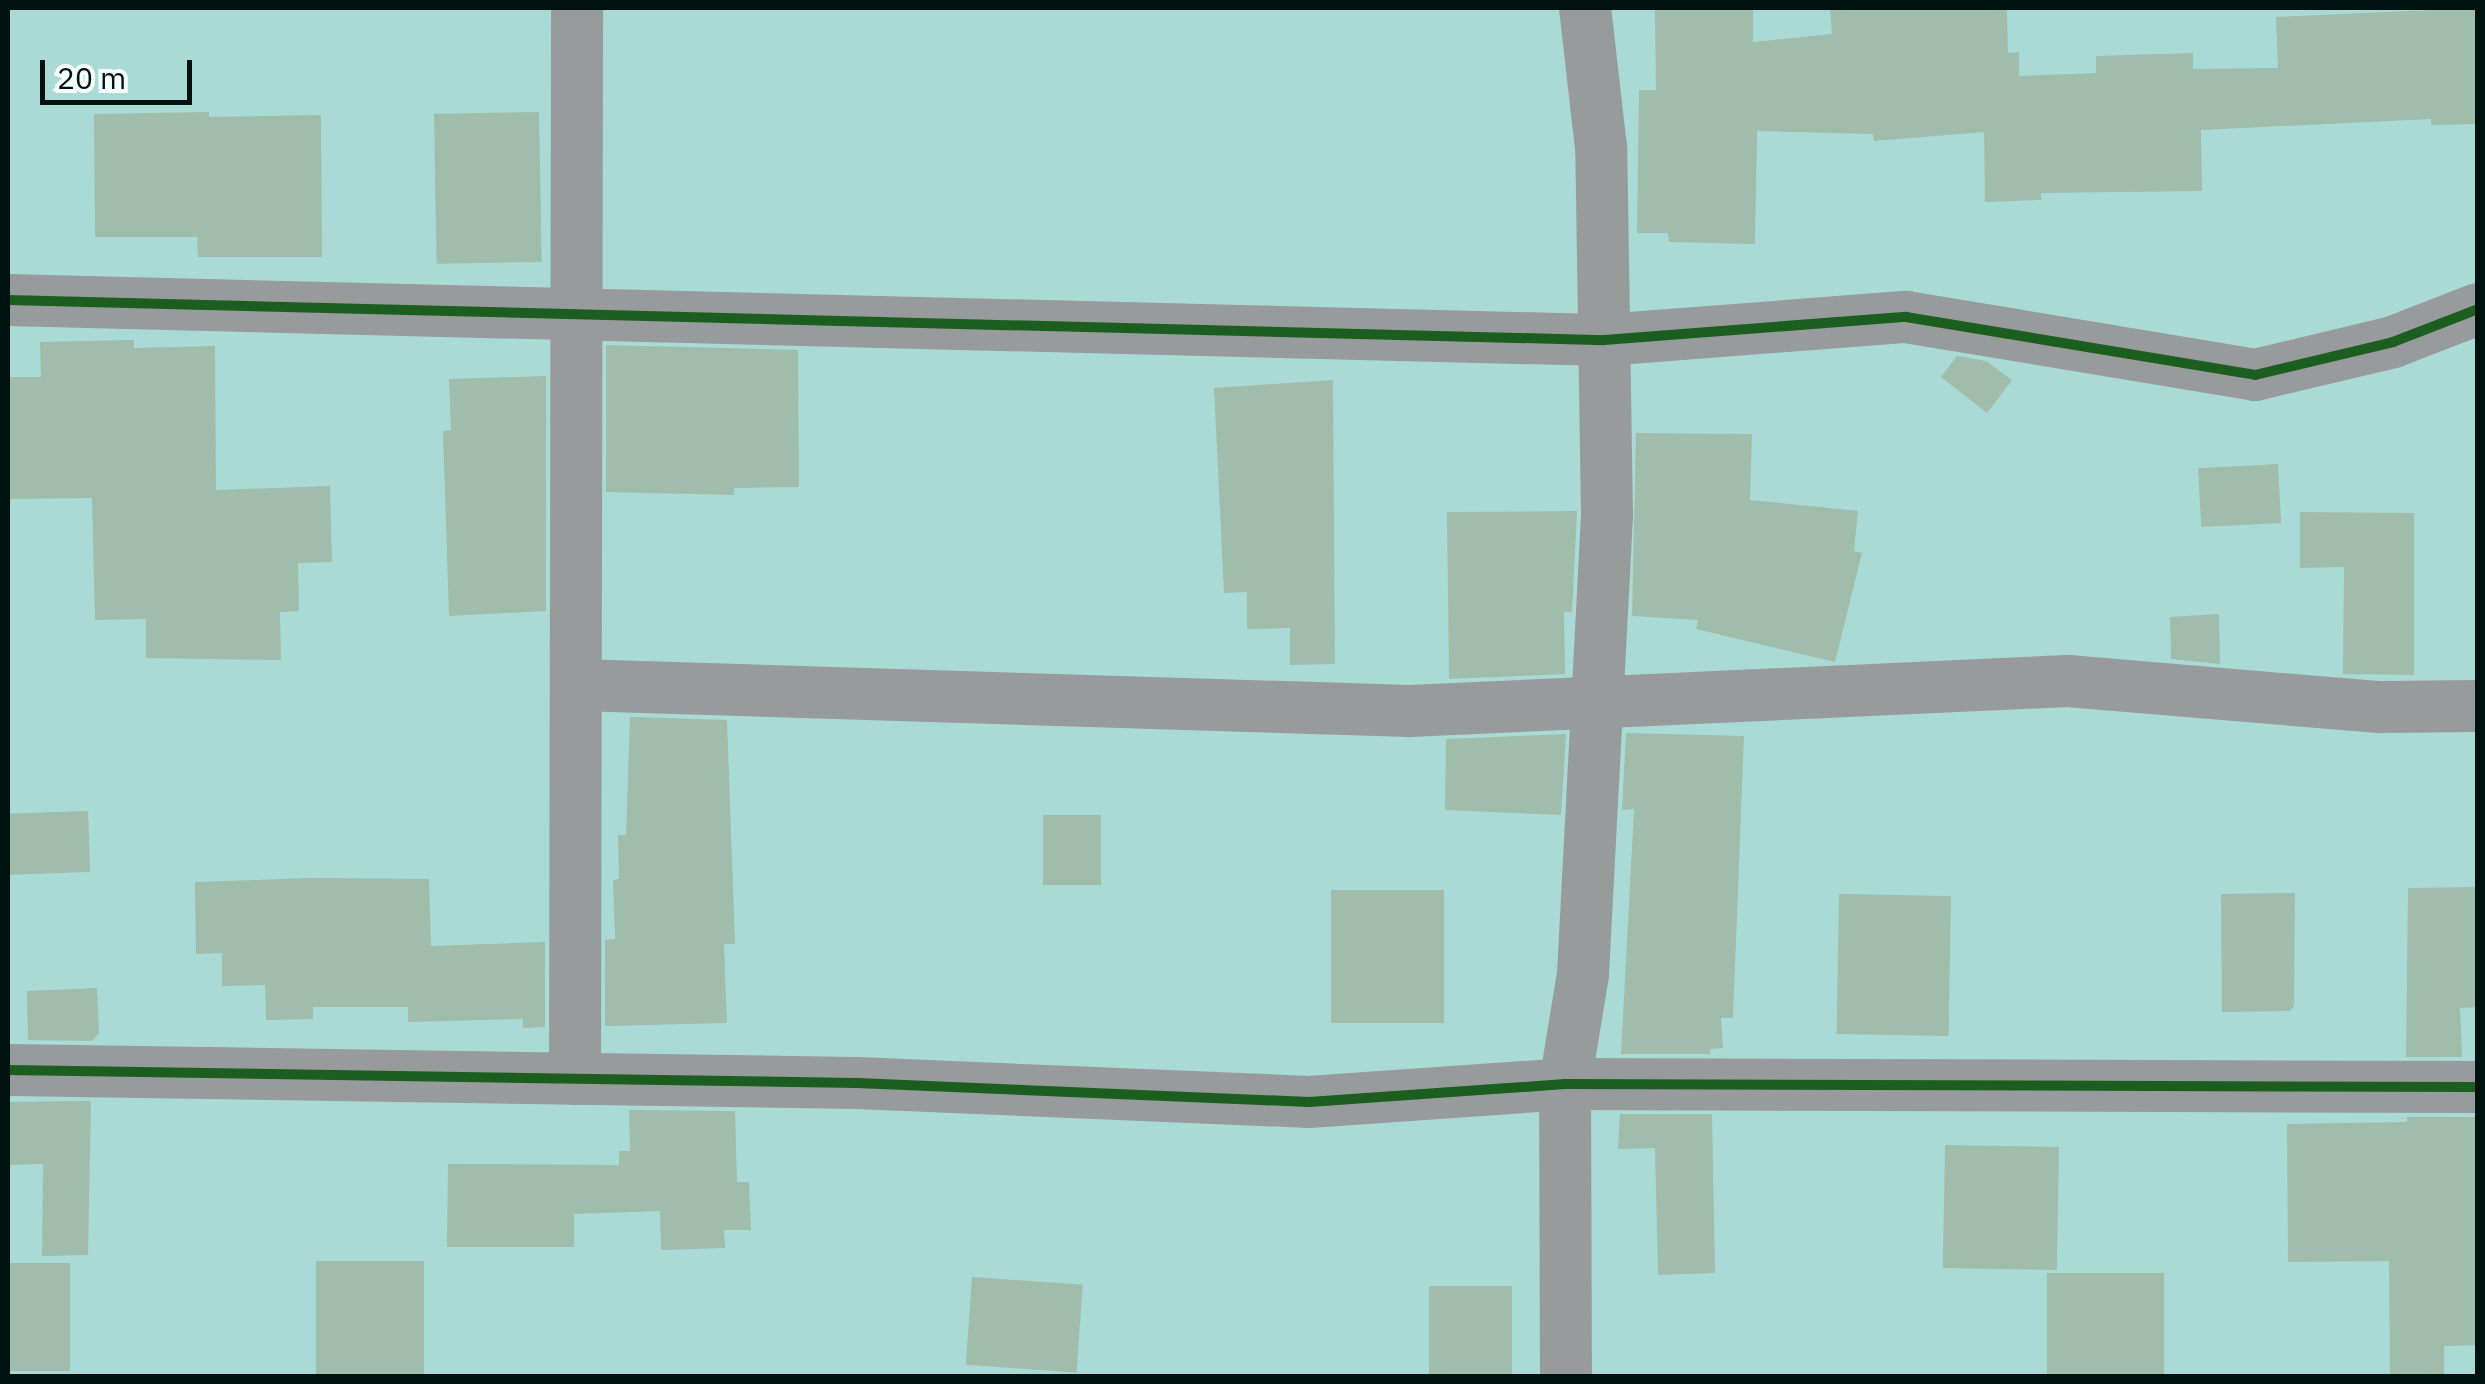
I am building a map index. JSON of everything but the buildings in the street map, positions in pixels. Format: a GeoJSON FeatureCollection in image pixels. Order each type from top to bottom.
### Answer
{"type":"FeatureCollection","features":[{"type":"Feature","properties":{"kind":"street"},"geometry":{"type":"LineString","coordinates":[[575,1079],[578,685],[571,315],[576,8]]}},
{"type":"Feature","properties":{"kind":"street"},"geometry":{"type":"LineString","coordinates":[[1566,1376],[1566,1084],[1583,974],[1607,515],[1601,148],[1585,8]]}},
{"type":"Feature","properties":{"kind":"street"},"geometry":{"type":"LineString","coordinates":[[8,300],[1604,340],[1906,317],[2254,375],[2393,342],[2478,309]]}},
{"type":"Feature","properties":{"kind":"street"},"geometry":{"type":"LineString","coordinates":[[578,685],[1410,710],[1598,698],[2068,681],[2380,707],[2478,706]]}},
{"type":"Feature","properties":{"kind":"street"},"geometry":{"type":"LineString","coordinates":[[8,1070],[575,1079],[1309,1102],[1566,1084],[2478,1088]]}},
{"type":"Feature","properties":{"kind":"cycle path"},"geometry":{"type":"LineString","coordinates":[[8,300],[1604,340],[1906,317],[2255,375],[2393,342],[2478,309]]}},
{"type":"Feature","properties":{"kind":"cycle path"},"geometry":{"type":"LineString","coordinates":[[8,1070],[857,1083],[1309,1102],[1565,1084],[2478,1087]]}}]}
